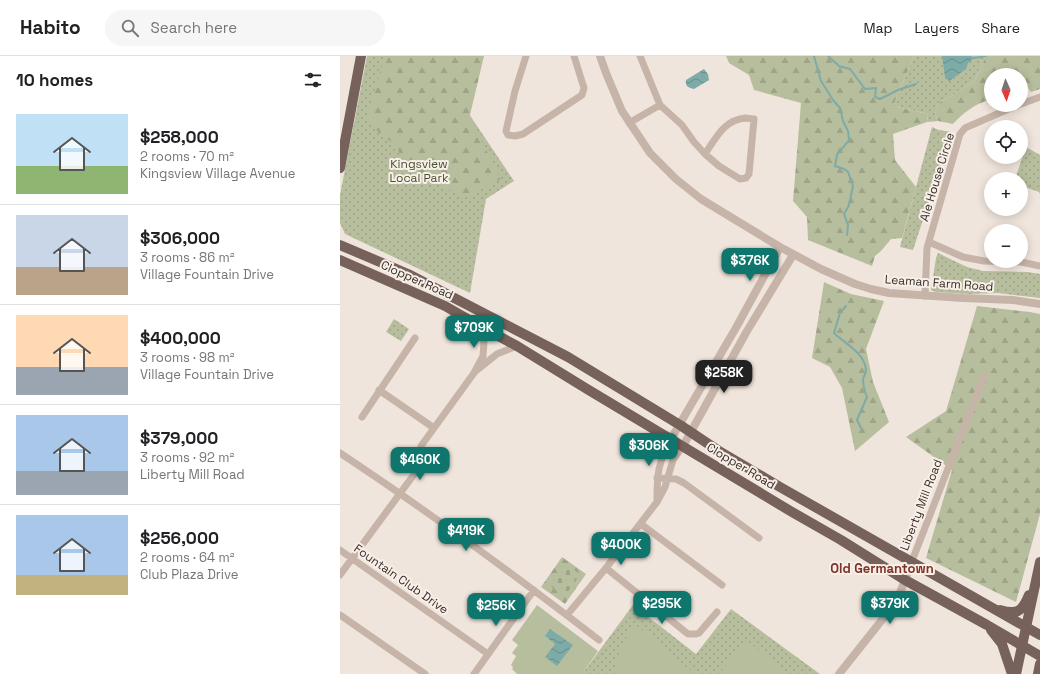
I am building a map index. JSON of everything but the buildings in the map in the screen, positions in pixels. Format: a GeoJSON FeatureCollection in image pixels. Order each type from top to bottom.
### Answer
{"type":"FeatureCollection","features":[{"type":"Feature","properties":{"kind":"main road"},"geometry":{"type":"LineString","coordinates":[[340,168],[361,56]]}},
{"type":"Feature","properties":{"kind":"main road","name":"Clopper Road"},"geometry":{"type":"LineString","coordinates":[[340,245],[408,274],[568,357],[780,487],[1040,635]]}},
{"type":"Feature","properties":{"kind":"main road","name":"Clopper Road"},"geometry":{"type":"LineString","coordinates":[[340,260],[445,306],[517,346],[587,390],[841,540],[905,580],[1040,656]]}},
{"type":"Feature","properties":{"kind":"main road"},"geometry":{"type":"LineString","coordinates":[[1016,674],[1040,562]]}},
{"type":"Feature","properties":{"kind":"main road"},"geometry":{"type":"LineString","coordinates":[[991,607],[1009,612],[1017,612],[1025,605],[1037,575]]}},
{"type":"Feature","properties":{"kind":"main road"},"geometry":{"type":"LineString","coordinates":[[987,625],[1002,644],[1012,674]]}},
{"type":"Feature","properties":{"kind":"main road"},"geometry":{"type":"LineString","coordinates":[[1038,674],[1040,664]]}},
{"type":"Feature","properties":{"kind":"street"},"geometry":{"type":"LineString","coordinates":[[526,56],[506,131],[508,135],[515,136],[523,134],[582,95],[584,88],[574,56]]}},
{"type":"Feature","properties":{"kind":"street","name":"Leaman Farm Road"},"geometry":{"type":"LineString","coordinates":[[600,56],[614,94],[629,123],[650,154],[676,179],[701,199],[793,255],[855,284],[889,293],[1013,300],[1040,304]]}},
{"type":"Feature","properties":{"kind":"street"},"geometry":{"type":"LineString","coordinates":[[640,56],[660,105],[682,124],[694,142],[705,154],[719,166],[740,180],[746,178],[748,174],[754,119],[745,118],[733,120],[726,125],[705,154]]}},
{"type":"Feature","properties":{"kind":"street"},"geometry":{"type":"LineString","coordinates":[[1028,101],[1040,97]]}},
{"type":"Feature","properties":{"kind":"street"},"geometry":{"type":"LineString","coordinates":[[629,123],[660,105]]}},
{"type":"Feature","properties":{"kind":"street","name":"Ale House Circle"},"geometry":{"type":"LineString","coordinates":[[925,296],[927,248],[960,134],[965,128],[1002,112]]}},
{"type":"Feature","properties":{"kind":"street"},"geometry":{"type":"LineString","coordinates":[[929,242],[963,257],[984,261],[1021,262],[1040,266]]}},
{"type":"Feature","properties":{"kind":"street"},"geometry":{"type":"LineString","coordinates":[[657,502],[657,478],[662,457],[671,439],[738,326],[780,247]]}},
{"type":"Feature","properties":{"kind":"street"},"geometry":{"type":"LineString","coordinates":[[567,615],[606,568],[657,502],[665,487],[674,460],[747,331],[793,255]]}},
{"type":"Feature","properties":{"kind":"street"},"geometry":{"type":"LineString","coordinates":[[340,574],[418,469],[421,446],[474,373],[483,356],[484,342],[480,326]]}},
{"type":"Feature","properties":{"kind":"street"},"geometry":{"type":"LineString","coordinates":[[362,417],[415,338]]}},
{"type":"Feature","properties":{"kind":"street"},"geometry":{"type":"LineString","coordinates":[[474,373],[497,354],[517,346]]}},
{"type":"Feature","properties":{"kind":"street","name":"Liberty Mill Road"},"geometry":{"type":"LineString","coordinates":[[839,674],[897,600],[984,376]]}},
{"type":"Feature","properties":{"kind":"street"},"geometry":{"type":"LineString","coordinates":[[380,390],[434,428]]}},
{"type":"Feature","properties":{"kind":"street"},"geometry":{"type":"LineString","coordinates":[[340,453],[400,492],[534,590],[599,640]]}},
{"type":"Feature","properties":{"kind":"street"},"geometry":{"type":"LineString","coordinates":[[657,478],[676,480],[684,483],[759,538]]}},
{"type":"Feature","properties":{"kind":"street"},"geometry":{"type":"LineString","coordinates":[[641,524],[722,585]]}},
{"type":"Feature","properties":{"kind":"street","name":"Fountain Club Drive"},"geometry":{"type":"LineString","coordinates":[[340,550],[488,654]]}},
{"type":"Feature","properties":{"kind":"street"},"geometry":{"type":"LineString","coordinates":[[606,568],[688,634],[696,634],[699,632],[717,612]]}},
{"type":"Feature","properties":{"kind":"street"},"geometry":{"type":"LineString","coordinates":[[474,674],[534,590]]}},
{"type":"Feature","properties":{"kind":"street"},"geometry":{"type":"LineString","coordinates":[[340,615],[425,674]]}},
{"type":"Feature","properties":{"kind":"green space","name":"Kingsview Local Park"},"geometry":{"type":"Polygon","coordinates":[[[367,56],[483,56],[469,114],[514,181],[486,199],[470,293],[345,234],[340,223],[340,195],[367,56]]]}},
{"type":"Feature","properties":{"kind":"green space"},"geometry":{"type":"Polygon","coordinates":[[[385,56],[484,56],[470,115],[501,179],[466,197],[405,170],[396,144],[381,136],[367,116],[385,56]]]}},
{"type":"Feature","properties":{"kind":"green space"},"geometry":{"type":"Polygon","coordinates":[[[726,56],[914,56],[893,106],[928,114],[927,122],[893,134],[895,160],[916,187],[902,238],[891,239],[875,256],[872,266],[808,240],[807,217],[793,201],[801,103],[754,90],[749,75],[729,63],[726,56]]]}},
{"type":"Feature","properties":{"kind":"green space"},"geometry":{"type":"Polygon","coordinates":[[[914,56],[986,56],[975,80],[938,103],[935,114],[938,121],[927,122],[928,114],[893,106],[914,56]]]}},
{"type":"Feature","properties":{"kind":"green space"},"geometry":{"type":"Polygon","coordinates":[[[986,56],[1040,56],[1040,89],[1031,92],[1028,88],[1028,68],[984,68],[984,102],[970,109],[953,124],[938,121],[935,114],[938,103],[975,80],[986,56]]]}},
{"type":"Feature","properties":{"kind":"green space"},"geometry":{"type":"Polygon","coordinates":[[[932,127],[939,130],[952,132],[913,250],[900,247],[932,127]]]}},
{"type":"Feature","properties":{"kind":"green space"},"geometry":{"type":"Polygon","coordinates":[[[1028,148],[1040,155],[1040,194],[1039,192],[1028,188],[1028,172],[1017,172],[1020,164],[1028,164],[1028,148]]]}},
{"type":"Feature","properties":{"kind":"green space"},"geometry":{"type":"Polygon","coordinates":[[[938,253],[967,267],[983,271],[1028,272],[1040,274],[1040,298],[998,293],[969,294],[936,292],[931,290],[938,253]]]}},
{"type":"Feature","properties":{"kind":"green space"},"geometry":{"type":"Polygon","coordinates":[[[824,282],[851,294],[884,301],[866,349],[873,382],[889,422],[855,451],[842,388],[830,367],[812,358],[824,282]]]}},
{"type":"Feature","properties":{"kind":"green space"},"geometry":{"type":"Polygon","coordinates":[[[977,306],[1040,314],[1040,514],[1016,602],[926,558],[952,470],[906,437],[946,411],[977,306]]]}},
{"type":"Feature","properties":{"kind":"green space"},"geometry":{"type":"Polygon","coordinates":[[[394,319],[409,329],[401,341],[386,332],[394,319]]]}},
{"type":"Feature","properties":{"kind":"green space"},"geometry":{"type":"Polygon","coordinates":[[[562,557],[586,574],[565,604],[541,587],[562,557]]]}},
{"type":"Feature","properties":{"kind":"green space"},"geometry":{"type":"Polygon","coordinates":[[[564,563],[580,574],[565,596],[549,585],[564,563]]]}},
{"type":"Feature","properties":{"kind":"green space"},"geometry":{"type":"Polygon","coordinates":[[[537,605],[598,651],[582,674],[517,674],[512,669],[513,667],[511,665],[516,656],[512,653],[518,645],[512,640],[537,605]]]}},
{"type":"Feature","properties":{"kind":"green space"},"geometry":{"type":"Polygon","coordinates":[[[633,605],[696,654],[731,609],[820,674],[582,674],[633,605]]]}},
{"type":"Feature","properties":{"kind":"green space"},"geometry":{"type":"Polygon","coordinates":[[[635,624],[695,674],[616,674],[619,654],[624,642],[635,624]]]}},
{"type":"Feature","properties":{"kind":"green space"},"geometry":{"type":"Polygon","coordinates":[[[746,640],[789,674],[719,674],[746,640]]]}},
{"type":"Feature","properties":{"kind":"water"},"geometry":{"type":"Polygon","coordinates":[[[942,56],[971,56],[974,58],[968,63],[966,69],[949,81],[945,77],[942,56]]]}},
{"type":"Feature","properties":{"kind":"water"},"geometry":{"type":"Polygon","coordinates":[[[704,69],[708,74],[709,80],[694,89],[687,86],[686,80],[704,69]]]}},
{"type":"Feature","properties":{"kind":"water"},"geometry":{"type":"Polygon","coordinates":[[[550,629],[573,645],[557,666],[545,657],[555,644],[545,636],[550,629]]]}},
{"type":"Feature","properties":{"kind":"waterway"},"geometry":{"type":"LineString","coordinates":[[814,56],[821,81],[840,108],[843,121],[848,131],[849,140],[837,155],[835,166],[848,172],[853,186],[849,205],[844,214],[848,225],[847,235]]}},
{"type":"Feature","properties":{"kind":"waterway"},"geometry":{"type":"LineString","coordinates":[[828,56],[839,66],[850,69],[865,89],[876,88],[875,97],[880,99],[898,90],[916,84]]}},
{"type":"Feature","properties":{"kind":"waterway"},"geometry":{"type":"LineString","coordinates":[[974,58],[986,56]]}},
{"type":"Feature","properties":{"kind":"waterway"},"geometry":{"type":"LineString","coordinates":[[846,306],[840,313],[834,333],[858,353],[865,364],[866,371],[863,381],[867,397],[857,420],[861,428]]}},
{"type":"Feature","properties":{"kind":"district","name":"Old Germantown"},"geometry":{"type":"Point","coordinates":[882,568]}}]}
